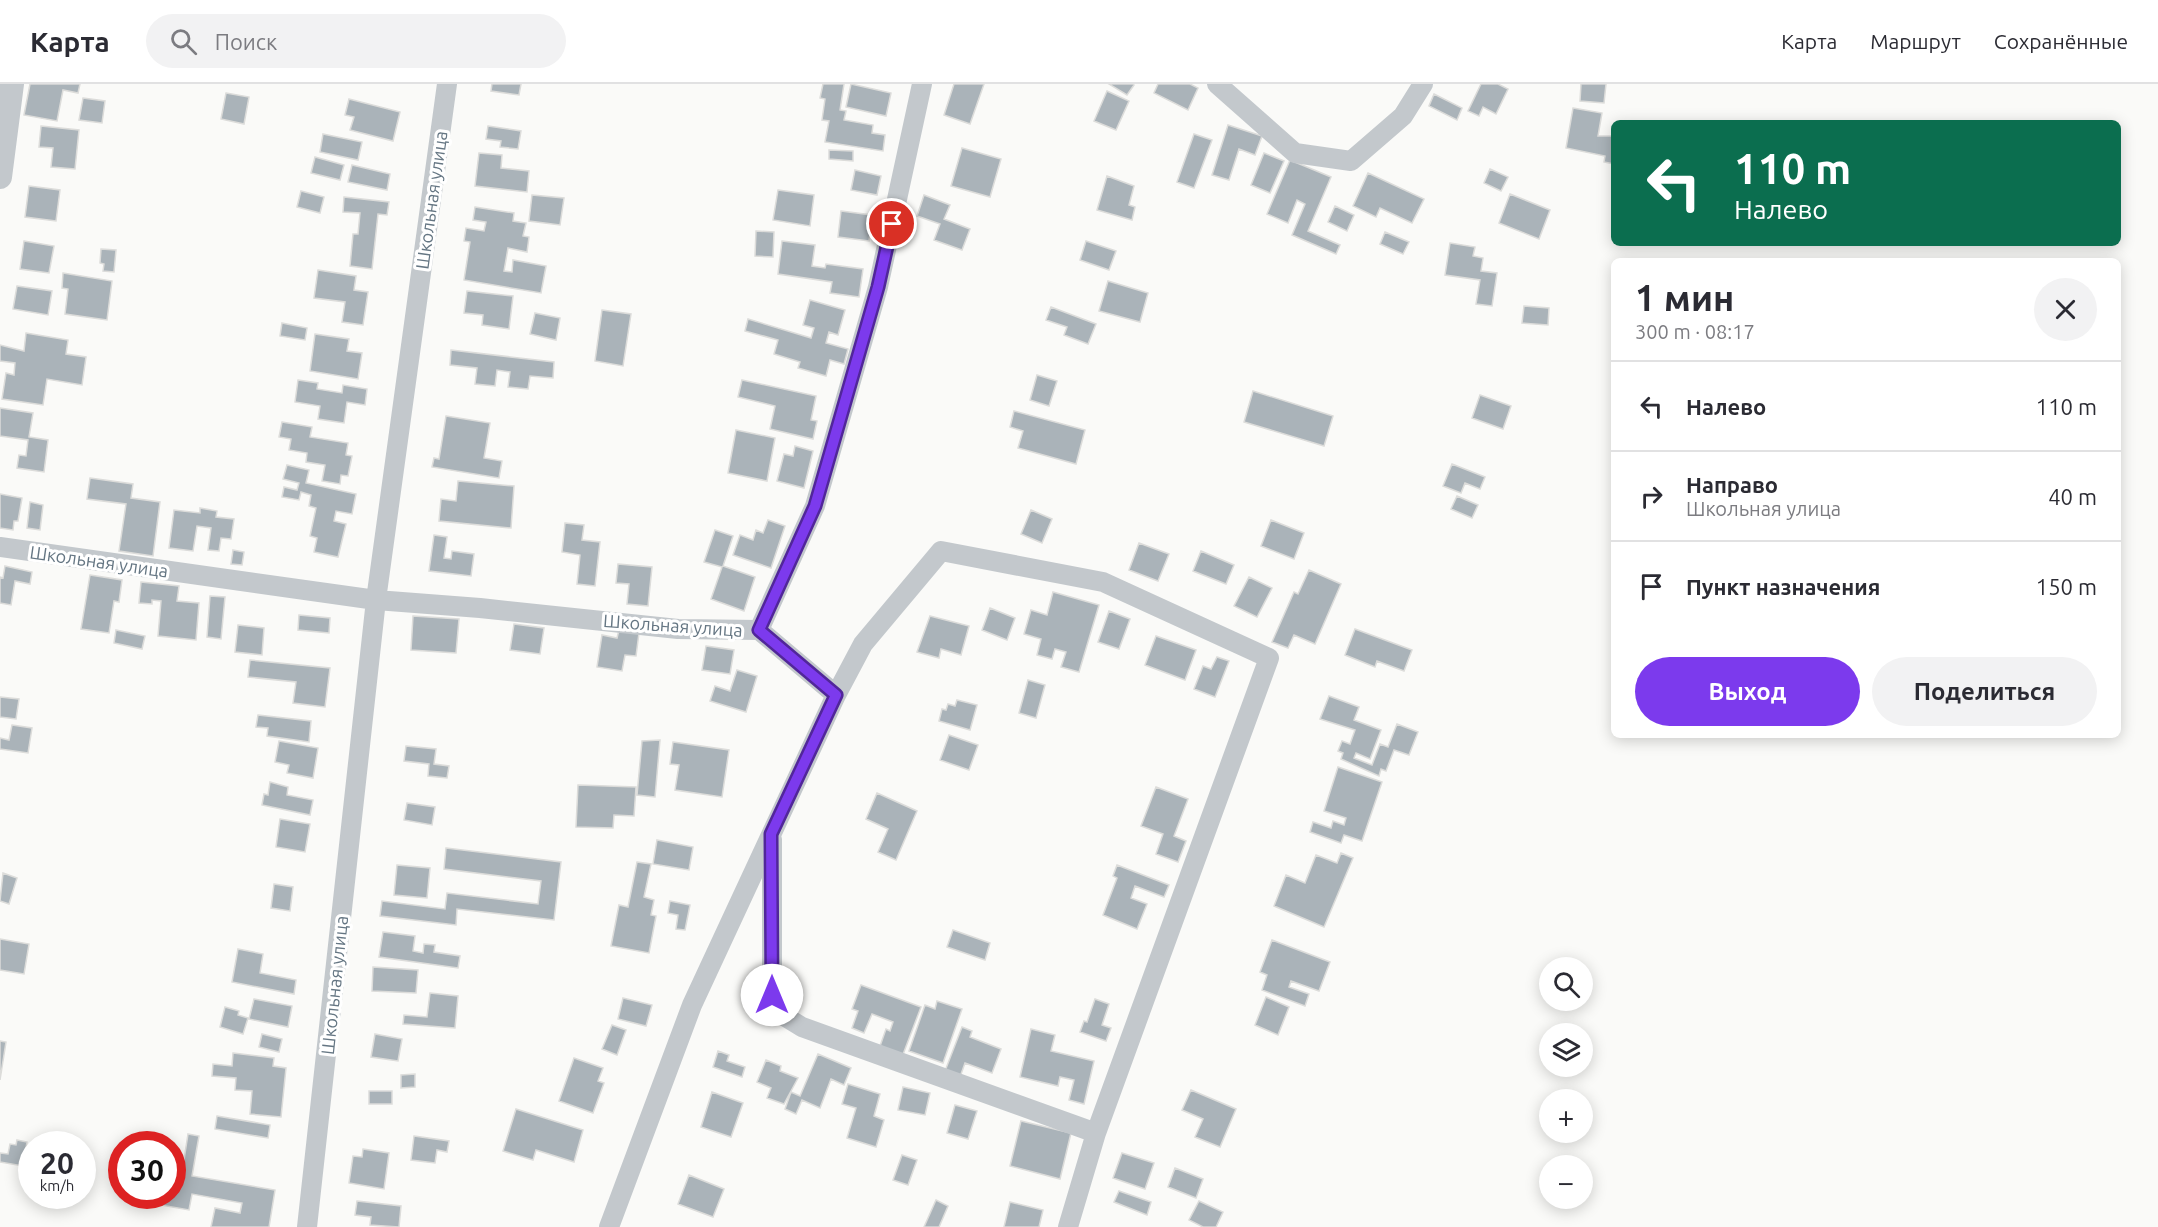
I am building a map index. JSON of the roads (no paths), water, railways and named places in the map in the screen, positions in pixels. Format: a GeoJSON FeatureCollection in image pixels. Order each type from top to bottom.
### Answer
{"type":"FeatureCollection","features":[{"type":"Feature","properties":{"kind":"street"},"geometry":{"type":"LineString","coordinates":[[0,177],[12,84]]}},
{"type":"Feature","properties":{"kind":"street","name":"Школьная улица"},"geometry":{"type":"LineString","coordinates":[[307,1227],[376,600],[447,84]]}},
{"type":"Feature","properties":{"kind":"street","name":"Школьная улица"},"geometry":{"type":"LineString","coordinates":[[0,547],[376,600],[480,608],[678,629],[759,630],[815,506],[878,287],[922,84]]}},
{"type":"Feature","properties":{"kind":"street"},"geometry":{"type":"LineString","coordinates":[[1217,84],[1295,153],[1351,161],[1403,116],[1423,84]]}},
{"type":"Feature","properties":{"kind":"street"},"geometry":{"type":"LineString","coordinates":[[609,1227],[692,1005],[836,695],[863,644],[940,551],[1103,582],[1269,658],[1096,1132],[1068,1227]]}},
{"type":"Feature","properties":{"kind":"street"},"geometry":{"type":"LineString","coordinates":[[759,630],[836,695]]}},
{"type":"Feature","properties":{"kind":"street"},"geometry":{"type":"LineString","coordinates":[[771,834],[772,995],[784,1016],[802,1027],[1096,1132]]}}]}
